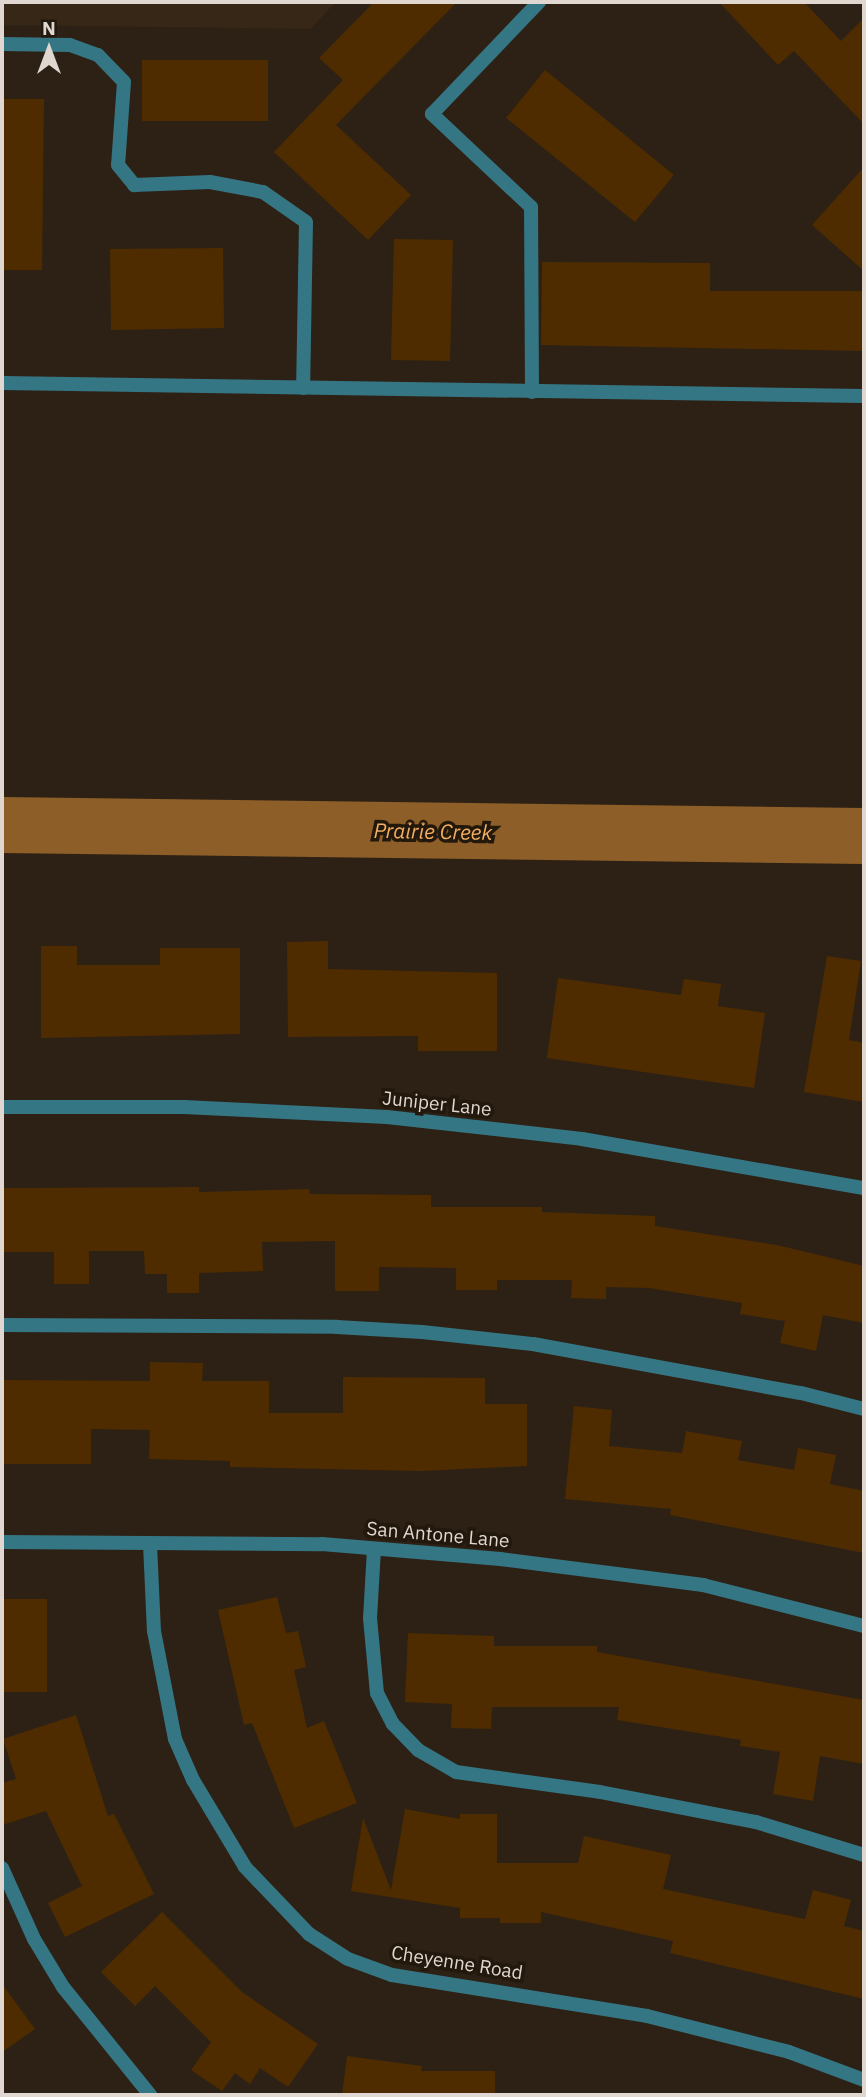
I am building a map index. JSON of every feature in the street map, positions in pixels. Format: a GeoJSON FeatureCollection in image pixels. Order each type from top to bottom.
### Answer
{"type":"FeatureCollection","features":[{"type":"Feature","properties":{"kind":"street"},"geometry":{"type":"LineString","coordinates":[[532,392],[531,207],[432,114],[539,2]]}},
{"type":"Feature","properties":{"kind":"street"},"geometry":{"type":"LineString","coordinates":[[2,44],[69,45],[98,55],[124,82],[118,165],[134,185],[211,182],[263,192],[306,222],[303,388]]}},
{"type":"Feature","properties":{"kind":"street"},"geometry":{"type":"LineString","coordinates":[[2,383],[864,396]]}},
{"type":"Feature","properties":{"kind":"street","name":"Juniper Lane"},"geometry":{"type":"LineString","coordinates":[[2,1107],[184,1107],[387,1118],[582,1139],[864,1188]]}},
{"type":"Feature","properties":{"kind":"street"},"geometry":{"type":"LineString","coordinates":[[2,1325],[337,1327],[422,1332],[533,1344],[864,1409]]}},
{"type":"Feature","properties":{"kind":"street","name":"San Antone Lane"},"geometry":{"type":"LineString","coordinates":[[2,1542],[322,1544],[500,1559],[703,1585],[864,1626]]}},
{"type":"Feature","properties":{"kind":"street","name":"Cheyenne Road"},"geometry":{"type":"LineString","coordinates":[[149,1544],[154,1631],[163,1688],[180,1749],[193,1780],[245,1867],[309,1934],[348,1959],[392,1975],[647,2016],[789,2052],[864,2080]]}},
{"type":"Feature","properties":{"kind":"street"},"geometry":{"type":"LineString","coordinates":[[374,1549],[370,1618],[377,1693],[393,1724],[418,1750],[456,1772],[600,1792],[756,1822],[864,1855]]}},
{"type":"Feature","properties":{"kind":"street"},"geometry":{"type":"LineString","coordinates":[[2,1868],[34,1939],[63,1987],[150,2095]]}},
{"type":"Feature","properties":{"kind":"shaded area"},"geometry":{"type":"Polygon","coordinates":[[[2,2],[336,2],[310,29],[2,25],[2,2]]]}},
{"type":"Feature","properties":{"kind":"building"},"geometry":{"type":"Polygon","coordinates":[[[374,2],[457,2],[336,125],[411,195],[368,240],[274,152],[343,80],[319,58],[374,2]]]}},
{"type":"Feature","properties":{"kind":"building"},"geometry":{"type":"Polygon","coordinates":[[[719,2],[804,2],[841,41],[864,18],[864,124],[794,51],[778,65],[719,2]]]}},
{"type":"Feature","properties":{"kind":"building"},"geometry":{"type":"Polygon","coordinates":[[[142,60],[268,60],[268,121],[142,121],[142,60]]]}},
{"type":"Feature","properties":{"kind":"building"},"geometry":{"type":"Polygon","coordinates":[[[545,70],[674,175],[635,222],[506,118],[545,70]]]}},
{"type":"Feature","properties":{"kind":"building"},"geometry":{"type":"Polygon","coordinates":[[[2,99],[44,99],[42,270],[2,270],[2,99]]]}},
{"type":"Feature","properties":{"kind":"building"},"geometry":{"type":"Polygon","coordinates":[[[864,167],[864,271],[812,225],[864,167]]]}},
{"type":"Feature","properties":{"kind":"building"},"geometry":{"type":"Polygon","coordinates":[[[394,239],[453,240],[450,361],[391,360],[394,239]]]}},
{"type":"Feature","properties":{"kind":"building"},"geometry":{"type":"Polygon","coordinates":[[[223,248],[224,328],[111,330],[110,249],[223,248]]]}},
{"type":"Feature","properties":{"kind":"building"},"geometry":{"type":"Polygon","coordinates":[[[542,262],[710,263],[710,291],[864,291],[864,351],[541,345],[542,262]]]}},
{"type":"Feature","properties":{"kind":"building"},"geometry":{"type":"Polygon","coordinates":[[[328,941],[328,969],[497,973],[497,1051],[418,1051],[418,1036],[288,1037],[287,942],[328,941]]]}},
{"type":"Feature","properties":{"kind":"building"},"geometry":{"type":"Polygon","coordinates":[[[41,946],[77,946],[77,965],[160,965],[160,948],[240,948],[240,1034],[41,1038],[41,946]]]}},
{"type":"Feature","properties":{"kind":"building"},"geometry":{"type":"Polygon","coordinates":[[[827,956],[861,961],[849,1040],[864,1043],[864,1102],[804,1092],[827,956]]]}},
{"type":"Feature","properties":{"kind":"building"},"geometry":{"type":"Polygon","coordinates":[[[558,978],[681,995],[684,979],[721,984],[718,1006],[765,1013],[754,1088],[547,1058],[558,978]]]}},
{"type":"Feature","properties":{"kind":"building"},"geometry":{"type":"Polygon","coordinates":[[[199,1187],[199,1192],[309,1189],[310,1194],[431,1195],[431,1207],[542,1207],[542,1212],[655,1216],[655,1226],[777,1245],[864,1266],[864,1323],[823,1315],[816,1351],[780,1343],[785,1321],[740,1314],[742,1303],[649,1288],[606,1287],[606,1299],[571,1298],[572,1280],[497,1280],[497,1290],[456,1290],[456,1268],[379,1267],[379,1291],[335,1291],[335,1241],[262,1242],[263,1271],[199,1273],[199,1293],[167,1293],[167,1274],[145,1274],[144,1251],[89,1251],[89,1284],[54,1284],[54,1252],[2,1252],[2,1188],[199,1187]]]}},
{"type":"Feature","properties":{"kind":"building"},"geometry":{"type":"Polygon","coordinates":[[[150,1362],[203,1363],[202,1381],[269,1381],[269,1413],[343,1413],[343,1377],[485,1378],[485,1404],[527,1404],[527,1466],[422,1471],[230,1467],[230,1461],[149,1459],[150,1430],[91,1429],[91,1464],[2,1464],[2,1380],[150,1381],[150,1362]]]}},
{"type":"Feature","properties":{"kind":"building"},"geometry":{"type":"Polygon","coordinates":[[[574,1406],[612,1410],[609,1446],[682,1453],[686,1431],[742,1441],[738,1460],[794,1470],[798,1448],[836,1455],[830,1484],[864,1491],[864,1553],[670,1515],[671,1509],[565,1499],[574,1406]]]}},
{"type":"Feature","properties":{"kind":"building"},"geometry":{"type":"Polygon","coordinates":[[[277,1597],[286,1633],[298,1631],[306,1667],[294,1670],[307,1728],[324,1721],[357,1803],[294,1828],[252,1723],[244,1725],[218,1610],[277,1597]]]}},
{"type":"Feature","properties":{"kind":"building"},"geometry":{"type":"Polygon","coordinates":[[[2,1599],[47,1599],[47,1692],[2,1692],[2,1599]]]}},
{"type":"Feature","properties":{"kind":"building"},"geometry":{"type":"Polygon","coordinates":[[[408,1633],[494,1636],[494,1646],[597,1646],[597,1652],[864,1700],[864,1764],[820,1756],[813,1801],[773,1794],[780,1752],[740,1746],[741,1740],[617,1720],[619,1707],[492,1707],[491,1729],[451,1728],[452,1704],[405,1702],[408,1633]]]}},
{"type":"Feature","properties":{"kind":"building"},"geometry":{"type":"Polygon","coordinates":[[[76,1715],[108,1816],[114,1814],[154,1894],[65,1937],[48,1903],[82,1886],[46,1811],[2,1825],[2,1783],[16,1779],[3,1739],[76,1715]]]}},
{"type":"Feature","properties":{"kind":"building"},"geometry":{"type":"Polygon","coordinates":[[[405,1809],[460,1819],[460,1814],[497,1814],[497,1863],[578,1863],[584,1836],[671,1855],[663,1889],[805,1919],[813,1890],[851,1900],[844,1926],[864,1931],[864,1999],[670,1953],[673,1941],[541,1912],[541,1923],[500,1923],[500,1918],[460,1918],[460,1908],[351,1891],[363,1818],[391,1890],[405,1809]]]}},
{"type":"Feature","properties":{"kind":"building"},"geometry":{"type":"Polygon","coordinates":[[[162,1912],[242,1992],[318,2044],[288,2087],[260,2068],[250,2084],[235,2073],[222,2091],[191,2070],[211,2042],[155,1986],[135,2006],[101,1972],[162,1912]]]}},
{"type":"Feature","properties":{"kind":"building"},"geometry":{"type":"Polygon","coordinates":[[[2,1984],[35,2029],[2,2052],[2,1984]]]}},
{"type":"Feature","properties":{"kind":"building"},"geometry":{"type":"Polygon","coordinates":[[[347,2056],[422,2066],[421,2071],[495,2071],[495,2095],[342,2095],[347,2056]]]}},
{"type":"Feature","properties":{"kind":"waterway","name":"Prairie Creek"},"geometry":{"type":"LineString","coordinates":[[2,825],[864,836]]}}]}
